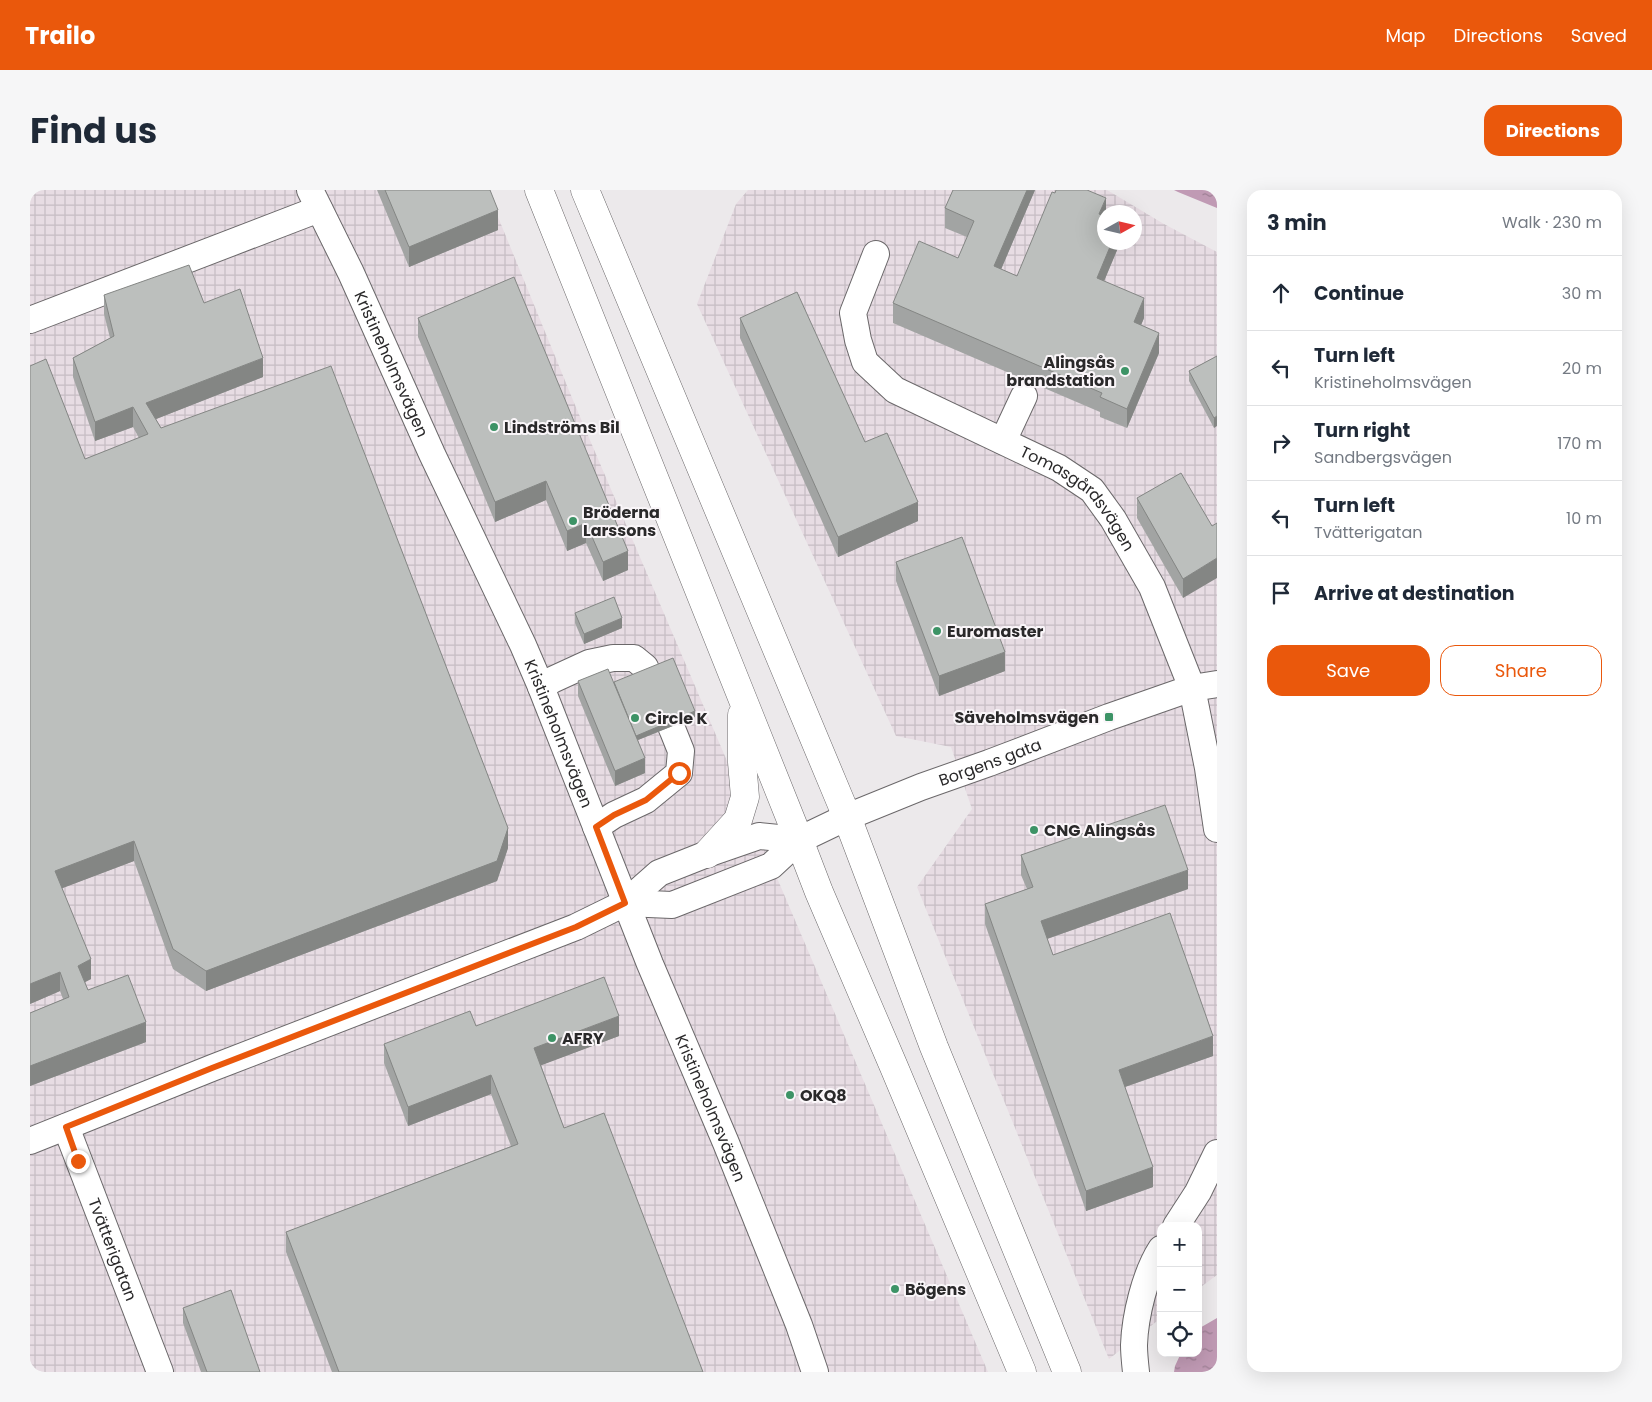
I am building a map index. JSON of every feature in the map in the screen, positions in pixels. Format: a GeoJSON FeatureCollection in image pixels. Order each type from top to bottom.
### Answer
{"type":"FeatureCollection","features":[{"type":"Feature","properties":{"kind":"highway"},"geometry":{"type":"LineString","coordinates":[[539,190],[819,892],[1022,1372]]}},
{"type":"Feature","properties":{"kind":"highway"},"geometry":{"type":"LineString","coordinates":[[586,190],[847,817],[934,1047],[1067,1372]]}},
{"type":"Feature","properties":{"kind":"highway"},"geometry":{"type":"LineString","coordinates":[[707,854],[738,820],[745,797],[742,762],[742,698]]}},
{"type":"Feature","properties":{"kind":"street"},"geometry":{"type":"LineString","coordinates":[[30,320],[315,200]]}},
{"type":"Feature","properties":{"kind":"street","name":"Kristineholmsvägen"},"geometry":{"type":"LineString","coordinates":[[315,200],[351,273],[432,454],[541,687],[625,903],[799,1325],[815,1372]]}},
{"type":"Feature","properties":{"kind":"street","name":"Tomasgårdsvägen"},"geometry":{"type":"LineString","coordinates":[[876,254],[853,313],[858,340],[865,362],[896,390],[1059,468],[1092,490],[1113,519],[1205,686],[1208,768],[1217,829]]}},
{"type":"Feature","properties":{"kind":"street"},"geometry":{"type":"LineString","coordinates":[[1003,441],[1024,396]]}},
{"type":"Feature","properties":{"kind":"street"},"geometry":{"type":"LineString","coordinates":[[541,687],[589,663],[613,658],[634,658],[645,667],[674,731],[681,751],[679,773],[646,800],[614,815],[596,827]]}},
{"type":"Feature","properties":{"kind":"street","name":"Borgens gata"},"geometry":{"type":"LineString","coordinates":[[799,840],[847,817],[921,787],[1109,717],[1205,686]]}},
{"type":"Feature","properties":{"kind":"street"},"geometry":{"type":"LineString","coordinates":[[30,1141],[212,1068],[576,927],[625,903],[659,873],[707,854],[759,836],[799,840]]}},
{"type":"Feature","properties":{"kind":"street"},"geometry":{"type":"LineString","coordinates":[[625,903],[672,905],[772,866],[799,840]]}},
{"type":"Feature","properties":{"kind":"street","name":"Tvätterigatan"},"geometry":{"type":"LineString","coordinates":[[66,1127],[160,1372]]}},
{"type":"Feature","properties":{"kind":"street"},"geometry":{"type":"LineString","coordinates":[[1179,1222],[1198,1192],[1217,1153]]}},
{"type":"Feature","properties":{"kind":"street"},"geometry":{"type":"LineString","coordinates":[[1136,1372],[1134,1346],[1140,1300],[1157,1255]]}},
{"type":"Feature","properties":{"kind":"shaded area"},"geometry":{"type":"Polygon","coordinates":[[[30,190],[487,190],[575,405],[988,1372],[30,1372],[30,190]]]}},
{"type":"Feature","properties":{"kind":"shaded area"},"geometry":{"type":"Polygon","coordinates":[[[748,190],[1107,190],[1132,205],[1097,205],[1097,250],[1142,250],[1142,211],[1217,252],[1217,1275],[1202,1286],[1202,1222],[1157,1222],[1157,1321],[1109,1359],[917,887],[972,809],[951,747],[896,736],[697,304],[736,204],[748,190]]]}},
{"type":"Feature","properties":{"kind":"water"},"geometry":{"type":"Polygon","coordinates":[[[1174,190],[1217,190],[1217,208],[1178,192],[1174,190]]]}},
{"type":"Feature","properties":{"kind":"water"},"geometry":{"type":"Polygon","coordinates":[[[1217,1318],[1217,1372],[1174,1372],[1179,1357],[1202,1357],[1202,1327],[1217,1318]]]}},
{"type":"Feature","properties":{"kind":"building"},"geometry":{"type":"Polygon","coordinates":[[[385,190],[490,190],[498,210],[409,247],[385,190]]]}},
{"type":"Feature","properties":{"kind":"building"},"geometry":{"type":"Polygon","coordinates":[[[953,190],[1027,190],[994,266],[1017,276],[1052,192],[1055,193],[1056,190],[1087,190],[1106,198],[1103,205],[1097,205],[1097,250],[1109,250],[1097,278],[1144,298],[1134,322],[1159,333],[1127,409],[1100,397],[1102,393],[893,303],[919,241],[958,258],[974,221],[945,208],[953,190]]]}},
{"type":"Feature","properties":{"kind":"building"},"geometry":{"type":"Polygon","coordinates":[[[189,265],[204,303],[240,289],[263,358],[146,403],[161,428],[331,366],[508,828],[497,861],[206,971],[173,949],[134,841],[55,871],[91,959],[78,966],[88,990],[128,975],[146,1022],[30,1066],[30,1013],[69,997],[60,972],[30,984],[30,366],[46,359],[85,459],[148,434],[133,407],[95,422],[73,358],[114,336],[104,295],[189,265]]]}},
{"type":"Feature","properties":{"kind":"building"},"geometry":{"type":"Polygon","coordinates":[[[514,277],[628,551],[603,562],[586,523],[567,531],[546,481],[495,502],[418,318],[514,277]]]}},
{"type":"Feature","properties":{"kind":"building"},"geometry":{"type":"Polygon","coordinates":[[[797,292],[865,442],[887,433],[918,502],[838,537],[740,318],[797,292]]]}},
{"type":"Feature","properties":{"kind":"building"},"geometry":{"type":"Polygon","coordinates":[[[1217,356],[1217,416],[1214,418],[1189,371],[1217,356]]]}},
{"type":"Feature","properties":{"kind":"building"},"geometry":{"type":"Polygon","coordinates":[[[1181,473],[1212,526],[1217,523],[1217,558],[1183,579],[1137,498],[1181,473]]]}},
{"type":"Feature","properties":{"kind":"building"},"geometry":{"type":"Polygon","coordinates":[[[962,537],[1005,652],[939,676],[896,562],[962,537]]]}},
{"type":"Feature","properties":{"kind":"building"},"geometry":{"type":"Polygon","coordinates":[[[614,597],[622,618],[584,634],[575,613],[614,597]]]}},
{"type":"Feature","properties":{"kind":"building"},"geometry":{"type":"Polygon","coordinates":[[[673,658],[695,711],[636,736],[614,682],[673,658]]]}},
{"type":"Feature","properties":{"kind":"building"},"geometry":{"type":"Polygon","coordinates":[[[608,669],[645,758],[615,771],[578,681],[608,669]]]}},
{"type":"Feature","properties":{"kind":"building"},"geometry":{"type":"Polygon","coordinates":[[[1165,805],[1188,870],[1041,921],[1053,955],[1170,913],[1213,1036],[1119,1070],[1153,1167],[1086,1191],[985,904],[1033,887],[1021,855],[1165,805]]]}},
{"type":"Feature","properties":{"kind":"building"},"geometry":{"type":"Polygon","coordinates":[[[604,977],[619,1016],[534,1048],[564,1128],[604,1113],[703,1372],[339,1372],[286,1232],[518,1144],[491,1075],[408,1107],[384,1044],[470,1011],[476,1026],[604,977]]]}},
{"type":"Feature","properties":{"kind":"building"},"geometry":{"type":"Polygon","coordinates":[[[231,1290],[260,1372],[207,1372],[183,1308],[231,1290]]]}},
{"type":"Feature","properties":{"kind":"place","name":"Alingsås brandstation"},"geometry":{"type":"Point","coordinates":[1125,371]}},
{"type":"Feature","properties":{"kind":"place","name":"Lindströms Bil"},"geometry":{"type":"Point","coordinates":[494,427]}},
{"type":"Feature","properties":{"kind":"place","name":"Bröderna Larssons"},"geometry":{"type":"Point","coordinates":[573,521]}},
{"type":"Feature","properties":{"kind":"place","name":"Euromaster"},"geometry":{"type":"Point","coordinates":[937,631]}},
{"type":"Feature","properties":{"kind":"place","name":"Säveholmsvägen"},"geometry":{"type":"Point","coordinates":[1109,717]}},
{"type":"Feature","properties":{"kind":"place","name":"Circle K"},"geometry":{"type":"Point","coordinates":[635,718]}},
{"type":"Feature","properties":{"kind":"place","name":"CNG Alingsås"},"geometry":{"type":"Point","coordinates":[1034,830]}},
{"type":"Feature","properties":{"kind":"place","name":"AFRY"},"geometry":{"type":"Point","coordinates":[552,1038]}},
{"type":"Feature","properties":{"kind":"place","name":"OKQ8"},"geometry":{"type":"Point","coordinates":[790,1095]}},
{"type":"Feature","properties":{"kind":"place","name":"Bögens"},"geometry":{"type":"Point","coordinates":[895,1289]}},
{"type":"Feature","properties":{"kind":"route"},"geometry":{"type":"LineString","coordinates":[[78,1161],[66,1127],[212,1068],[576,927],[625,903],[596,827],[614,815],[646,800],[679,773]]}}]}
